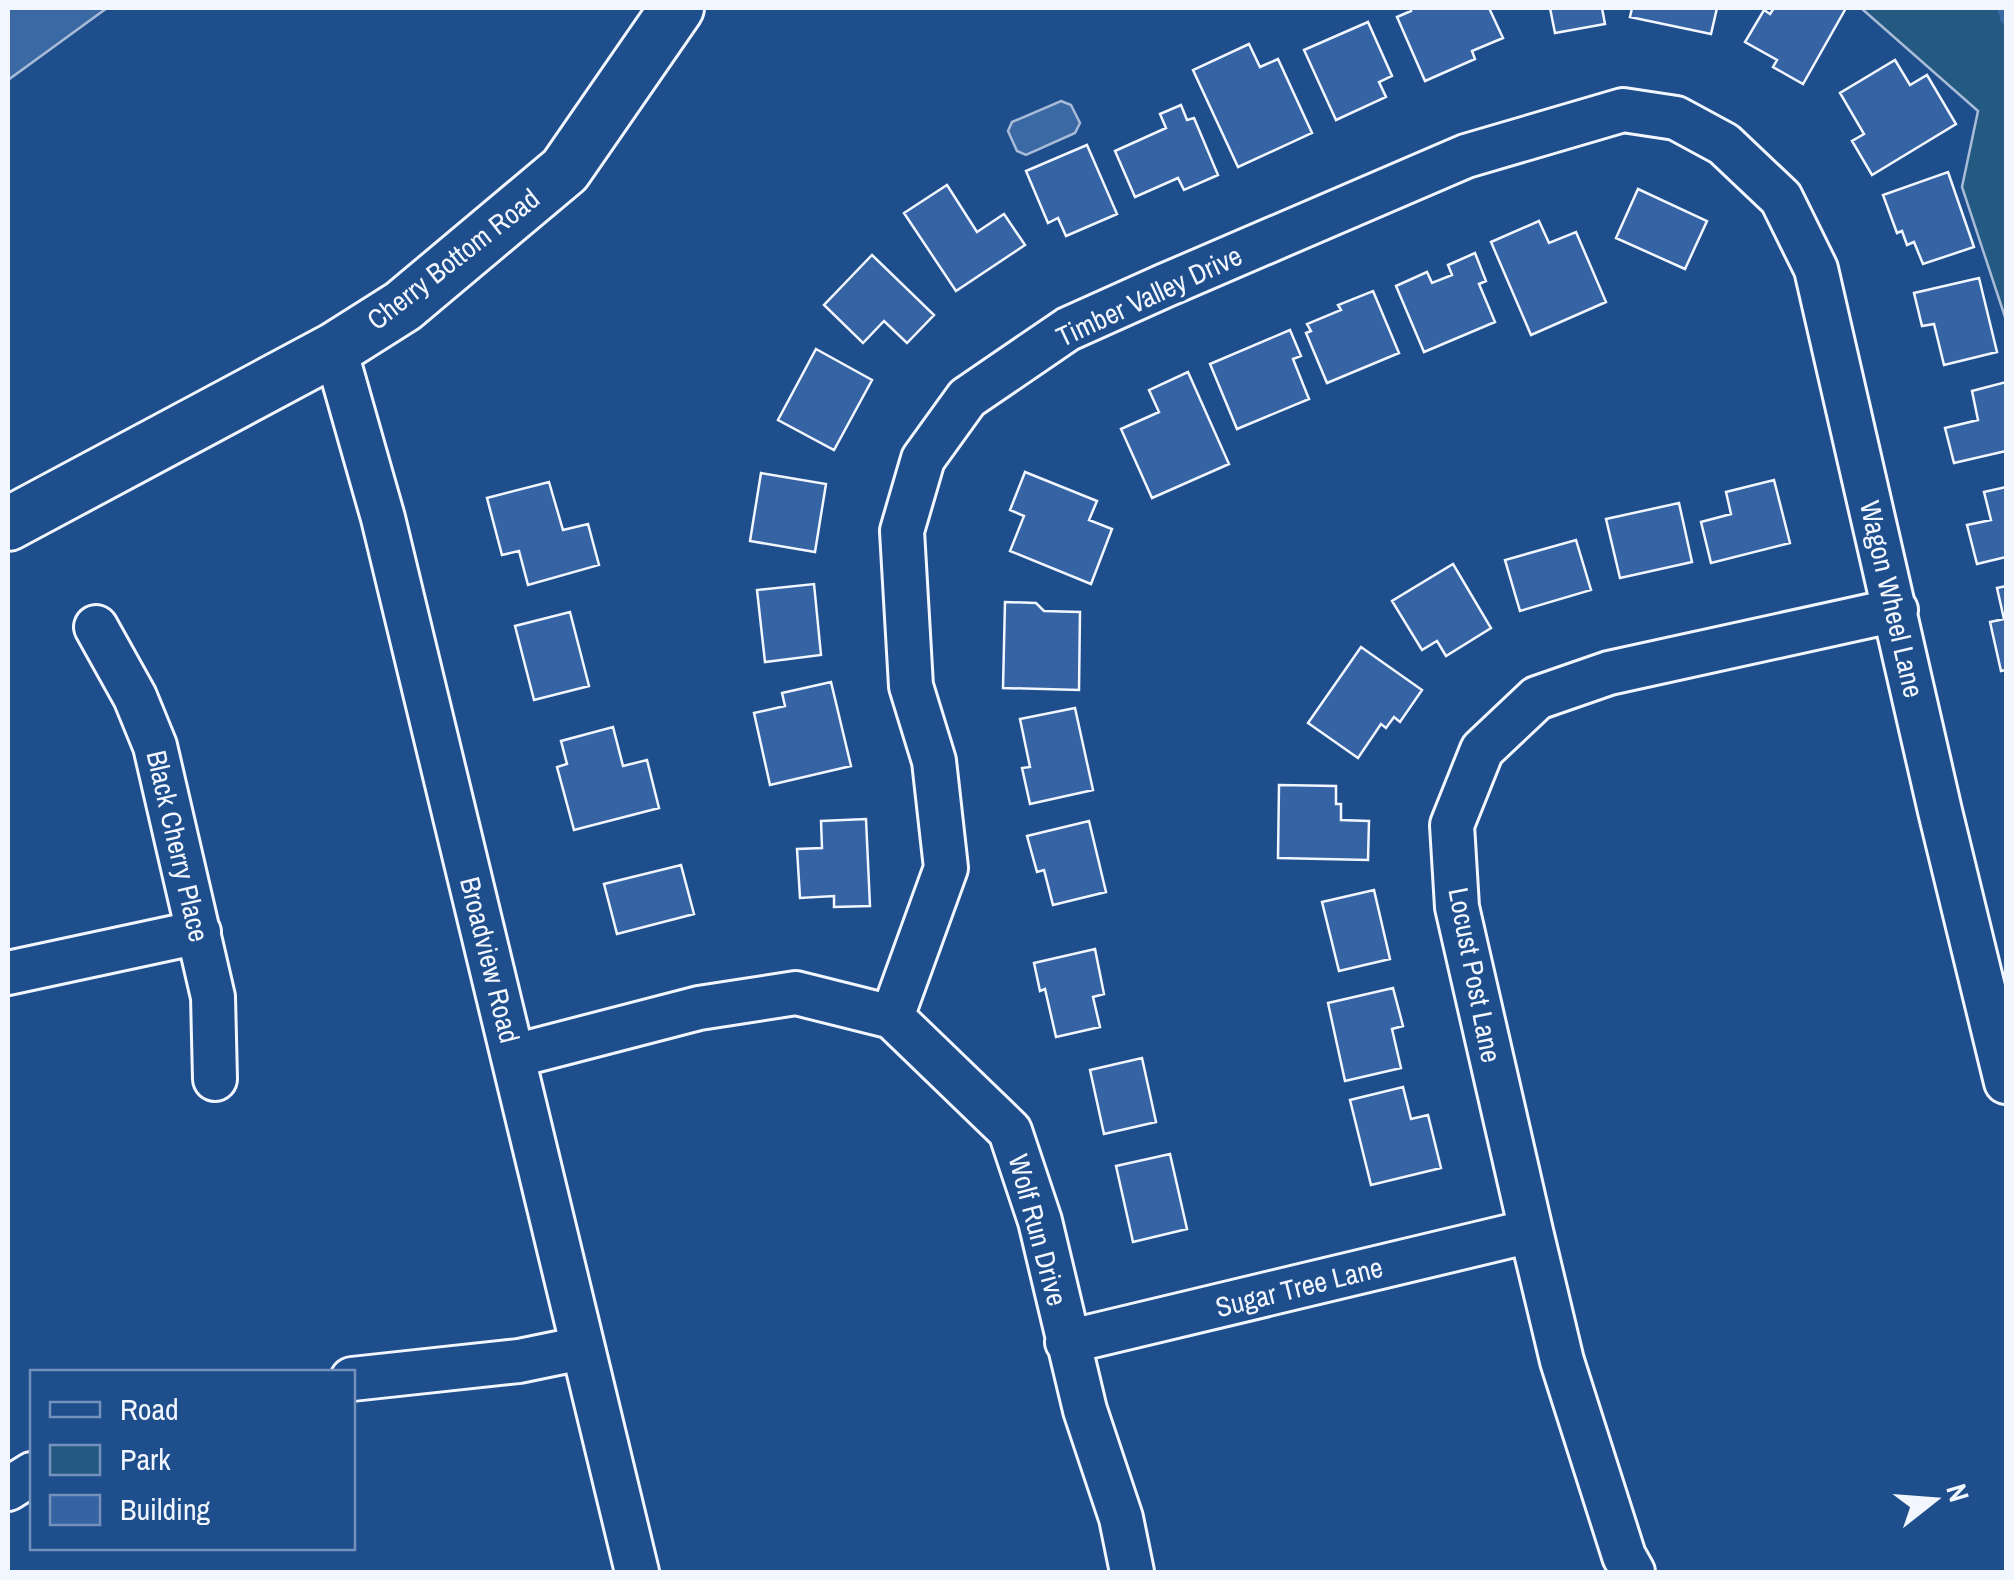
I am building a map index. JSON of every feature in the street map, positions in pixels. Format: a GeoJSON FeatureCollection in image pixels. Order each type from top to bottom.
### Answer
{"type":"FeatureCollection","features":[{"type":"Feature","properties":{"kind":"main road","name":"Cherry Bottom Road"},"geometry":{"type":"LineString","coordinates":[[8,524],[334,349],[403,306],[565,170],[677,8]]}},
{"type":"Feature","properties":{"kind":"street","name":"Timber Valley Drive"},"geometry":{"type":"LineString","coordinates":[[892,1017],[946,868],[934,761],[911,686],[902,531],[923,459],[967,398],[1068,329],[1466,156],[1623,110],[1676,118],[1724,144]]}},
{"type":"Feature","properties":{"kind":"street","name":"Wagon Wheel Lane"},"geometry":{"type":"LineString","coordinates":[[1724,144],[1781,198],[1816,269],[2006,1082]]}},
{"type":"Feature","properties":{"kind":"street","name":"Broadview Road"},"geometry":{"type":"LineString","coordinates":[[334,349],[383,518],[637,1572]]}},
{"type":"Feature","properties":{"kind":"street","name":"Locust Post Lane"},"geometry":{"type":"LineString","coordinates":[[1633,1572],[1624,1556],[1562,1360],[1530,1231],[1457,906],[1452,825],[1482,750],[1537,698],[1609,673],[1896,610]]}},
{"type":"Feature","properties":{"kind":"street","name":"Black Cherry Place"},"geometry":{"type":"LineString","coordinates":[[96,627],[135,696],[156,746],[213,997],[215,1079]]}},
{"type":"Feature","properties":{"kind":"street"},"geometry":{"type":"LineString","coordinates":[[8,974],[199,932]]}},
{"type":"Feature","properties":{"kind":"street","name":"Wolf Run Drive"},"geometry":{"type":"LineString","coordinates":[[514,1056],[699,1008],[796,993],[892,1017],[1010,1131],[1040,1222],[1085,1410],[1121,1518],[1132,1572]]}},
{"type":"Feature","properties":{"kind":"street","name":"Sugar Tree Lane"},"geometry":{"type":"LineString","coordinates":[[1068,1342],[1530,1231]]}},
{"type":"Feature","properties":{"kind":"street"},"geometry":{"type":"LineString","coordinates":[[355,1379],[519,1361],[582,1348]]}},
{"type":"Feature","properties":{"kind":"street"},"geometry":{"type":"LineString","coordinates":[[8,1489],[30,1475]]}},
{"type":"Feature","properties":{"kind":"green space"},"geometry":{"type":"Polygon","coordinates":[[[1861,8],[2006,8],[2006,320],[1962,187],[1978,111],[1861,8]]]}},
{"type":"Feature","properties":{"kind":"shaded area"},"geometry":{"type":"Polygon","coordinates":[[[8,8],[107,8],[8,80],[8,8]]]}},
{"type":"Feature","properties":{"kind":"shaded area"},"geometry":{"type":"Polygon","coordinates":[[[1061,101],[1071,105],[1080,123],[1075,133],[1026,155],[1017,151],[1008,131],[1012,122],[1061,101]]]}},
{"type":"Feature","properties":{"kind":"building"},"geometry":{"type":"Polygon","coordinates":[[[1410,8],[1489,8],[1503,38],[1472,51],[1475,59],[1425,81],[1397,17],[1411,11],[1410,8]]]}},
{"type":"Feature","properties":{"kind":"building"},"geometry":{"type":"Polygon","coordinates":[[[1550,8],[1602,8],[1605,24],[1555,33],[1550,8]]]}},
{"type":"Feature","properties":{"kind":"building"},"geometry":{"type":"Polygon","coordinates":[[[1632,8],[1717,8],[1711,34],[1630,17],[1632,8]]]}},
{"type":"Feature","properties":{"kind":"building"},"geometry":{"type":"Polygon","coordinates":[[[1774,8],[1846,8],[1803,84],[1773,67],[1777,60],[1745,42],[1764,10],[1770,14],[1774,8]]]}},
{"type":"Feature","properties":{"kind":"building"},"geometry":{"type":"Polygon","coordinates":[[[1368,22],[1392,76],[1379,82],[1386,97],[1336,120],[1304,50],[1368,22]]]}},
{"type":"Feature","properties":{"kind":"building"},"geometry":{"type":"Polygon","coordinates":[[[1249,44],[1260,67],[1278,59],[1312,133],[1238,167],[1193,70],[1249,44]]]}},
{"type":"Feature","properties":{"kind":"building"},"geometry":{"type":"Polygon","coordinates":[[[1895,60],[1910,85],[1927,75],[1956,124],[1872,175],[1852,141],[1864,134],[1840,93],[1895,60]]]}},
{"type":"Feature","properties":{"kind":"building"},"geometry":{"type":"Polygon","coordinates":[[[1181,105],[1187,120],[1194,118],[1218,175],[1184,190],[1178,178],[1135,197],[1115,151],[1166,128],[1160,114],[1181,105]]]}},
{"type":"Feature","properties":{"kind":"building"},"geometry":{"type":"Polygon","coordinates":[[[1087,145],[1117,214],[1066,236],[1058,218],[1048,223],[1026,171],[1087,145]]]}},
{"type":"Feature","properties":{"kind":"building"},"geometry":{"type":"Polygon","coordinates":[[[1948,172],[1974,247],[1923,264],[1914,242],[1907,245],[1902,231],[1897,233],[1883,195],[1948,172]]]}},
{"type":"Feature","properties":{"kind":"building"},"geometry":{"type":"Polygon","coordinates":[[[947,185],[977,232],[1004,214],[1025,245],[956,291],[904,213],[947,185]]]}},
{"type":"Feature","properties":{"kind":"building"},"geometry":{"type":"Polygon","coordinates":[[[1638,189],[1707,221],[1685,269],[1616,238],[1638,189]]]}},
{"type":"Feature","properties":{"kind":"building"},"geometry":{"type":"Polygon","coordinates":[[[1539,221],[1549,243],[1576,232],[1606,302],[1531,335],[1491,242],[1539,221]]]}},
{"type":"Feature","properties":{"kind":"building"},"geometry":{"type":"Polygon","coordinates":[[[1475,253],[1486,281],[1479,284],[1495,322],[1424,352],[1396,286],[1427,272],[1432,283],[1452,275],[1448,265],[1475,253]]]}},
{"type":"Feature","properties":{"kind":"building"},"geometry":{"type":"Polygon","coordinates":[[[872,255],[934,315],[907,343],[884,321],[863,343],[824,305],[872,255]]]}},
{"type":"Feature","properties":{"kind":"building"},"geometry":{"type":"Polygon","coordinates":[[[1979,278],[1997,352],[1944,365],[1934,324],[1922,326],[1914,293],[1979,278]]]}},
{"type":"Feature","properties":{"kind":"building"},"geometry":{"type":"Polygon","coordinates":[[[1373,291],[1399,353],[1327,383],[1306,333],[1311,331],[1307,324],[1341,310],[1338,305],[1373,291]]]}},
{"type":"Feature","properties":{"kind":"building"},"geometry":{"type":"Polygon","coordinates":[[[1290,330],[1301,356],[1293,359],[1309,399],[1237,429],[1210,364],[1290,330]]]}},
{"type":"Feature","properties":{"kind":"building"},"geometry":{"type":"Polygon","coordinates":[[[816,349],[872,380],[834,450],[778,420],[816,349]]]}},
{"type":"Feature","properties":{"kind":"building"},"geometry":{"type":"Polygon","coordinates":[[[1188,372],[1229,464],[1152,498],[1121,429],[1159,412],[1149,390],[1188,372]]]}},
{"type":"Feature","properties":{"kind":"building"},"geometry":{"type":"Polygon","coordinates":[[[2006,382],[2006,451],[1954,463],[1945,428],[1978,420],[1972,391],[2006,382]]]}},
{"type":"Feature","properties":{"kind":"building"},"geometry":{"type":"Polygon","coordinates":[[[1025,472],[1097,501],[1089,520],[1112,529],[1091,584],[1010,551],[1024,516],[1010,510],[1025,472]]]}},
{"type":"Feature","properties":{"kind":"building"},"geometry":{"type":"Polygon","coordinates":[[[761,473],[826,484],[815,552],[750,541],[761,473]]]}},
{"type":"Feature","properties":{"kind":"building"},"geometry":{"type":"Polygon","coordinates":[[[1774,480],[1790,543],[1711,563],[1701,522],[1731,514],[1726,492],[1774,480]]]}},
{"type":"Feature","properties":{"kind":"building"},"geometry":{"type":"Polygon","coordinates":[[[549,482],[563,530],[588,524],[599,565],[528,585],[519,551],[502,555],[487,498],[549,482]]]}},
{"type":"Feature","properties":{"kind":"building"},"geometry":{"type":"Polygon","coordinates":[[[2006,487],[2006,557],[1977,564],[1967,525],[1991,520],[1984,492],[2006,487]]]}},
{"type":"Feature","properties":{"kind":"building"},"geometry":{"type":"Polygon","coordinates":[[[1679,503],[1692,562],[1620,578],[1606,519],[1679,503]]]}},
{"type":"Feature","properties":{"kind":"building"},"geometry":{"type":"Polygon","coordinates":[[[1576,540],[1591,590],[1520,611],[1505,560],[1576,540]]]}},
{"type":"Feature","properties":{"kind":"building"},"geometry":{"type":"Polygon","coordinates":[[[1453,564],[1491,628],[1446,656],[1437,641],[1422,650],[1392,601],[1453,564]]]}},
{"type":"Feature","properties":{"kind":"building"},"geometry":{"type":"Polygon","coordinates":[[[814,584],[821,655],[765,662],[757,590],[814,584]]]}},
{"type":"Feature","properties":{"kind":"building"},"geometry":{"type":"Polygon","coordinates":[[[2006,586],[2006,670],[2001,671],[1990,622],[2004,619],[1997,588],[2006,586]]]}},
{"type":"Feature","properties":{"kind":"building"},"geometry":{"type":"Polygon","coordinates":[[[1005,602],[1036,603],[1044,611],[1080,612],[1079,690],[1003,688],[1005,602]]]}},
{"type":"Feature","properties":{"kind":"building"},"geometry":{"type":"Polygon","coordinates":[[[570,612],[589,686],[534,700],[515,626],[570,612]]]}},
{"type":"Feature","properties":{"kind":"building"},"geometry":{"type":"Polygon","coordinates":[[[1361,647],[1422,690],[1400,722],[1394,717],[1386,728],[1381,724],[1358,758],[1308,723],[1361,647]]]}},
{"type":"Feature","properties":{"kind":"building"},"geometry":{"type":"Polygon","coordinates":[[[831,682],[851,766],[770,785],[754,713],[785,706],[782,693],[831,682]]]}},
{"type":"Feature","properties":{"kind":"building"},"geometry":{"type":"Polygon","coordinates":[[[1075,708],[1093,790],[1030,804],[1022,768],[1030,767],[1020,719],[1075,708]]]}},
{"type":"Feature","properties":{"kind":"building"},"geometry":{"type":"Polygon","coordinates":[[[613,727],[623,766],[647,760],[659,808],[574,830],[557,767],[567,764],[561,741],[613,727]]]}},
{"type":"Feature","properties":{"kind":"building"},"geometry":{"type":"Polygon","coordinates":[[[1279,785],[1336,786],[1341,820],[1369,821],[1368,860],[1278,858],[1279,785]]]}},
{"type":"Feature","properties":{"kind":"building"},"geometry":{"type":"Polygon","coordinates":[[[866,819],[870,906],[834,907],[834,896],[800,898],[797,849],[822,848],[821,821],[866,819]]]}},
{"type":"Feature","properties":{"kind":"building"},"geometry":{"type":"Polygon","coordinates":[[[1089,821],[1106,892],[1053,905],[1044,870],[1037,872],[1027,836],[1089,821]]]}},
{"type":"Feature","properties":{"kind":"building"},"geometry":{"type":"Polygon","coordinates":[[[681,865],[694,914],[617,934],[604,884],[681,865]]]}},
{"type":"Feature","properties":{"kind":"building"},"geometry":{"type":"Polygon","coordinates":[[[1374,890],[1390,959],[1339,971],[1322,902],[1374,890]]]}},
{"type":"Feature","properties":{"kind":"building"},"geometry":{"type":"Polygon","coordinates":[[[1095,949],[1104,994],[1093,997],[1100,1027],[1056,1037],[1045,989],[1040,991],[1034,963],[1095,949]]]}},
{"type":"Feature","properties":{"kind":"building"},"geometry":{"type":"Polygon","coordinates":[[[1393,988],[1403,1026],[1392,1029],[1401,1068],[1345,1081],[1328,1003],[1393,988]]]}},
{"type":"Feature","properties":{"kind":"building"},"geometry":{"type":"Polygon","coordinates":[[[1142,1058],[1156,1122],[1104,1134],[1090,1070],[1142,1058]]]}},
{"type":"Feature","properties":{"kind":"building"},"geometry":{"type":"Polygon","coordinates":[[[1403,1087],[1411,1119],[1428,1115],[1441,1168],[1371,1185],[1350,1100],[1403,1087]]]}},
{"type":"Feature","properties":{"kind":"building"},"geometry":{"type":"Polygon","coordinates":[[[1170,1154],[1187,1229],[1133,1242],[1116,1166],[1170,1154]]]}},
{"type":"Feature","properties":{"kind":"waterway"},"geometry":{"type":"LineString","coordinates":[[2003,8],[2006,19]]}}]}
